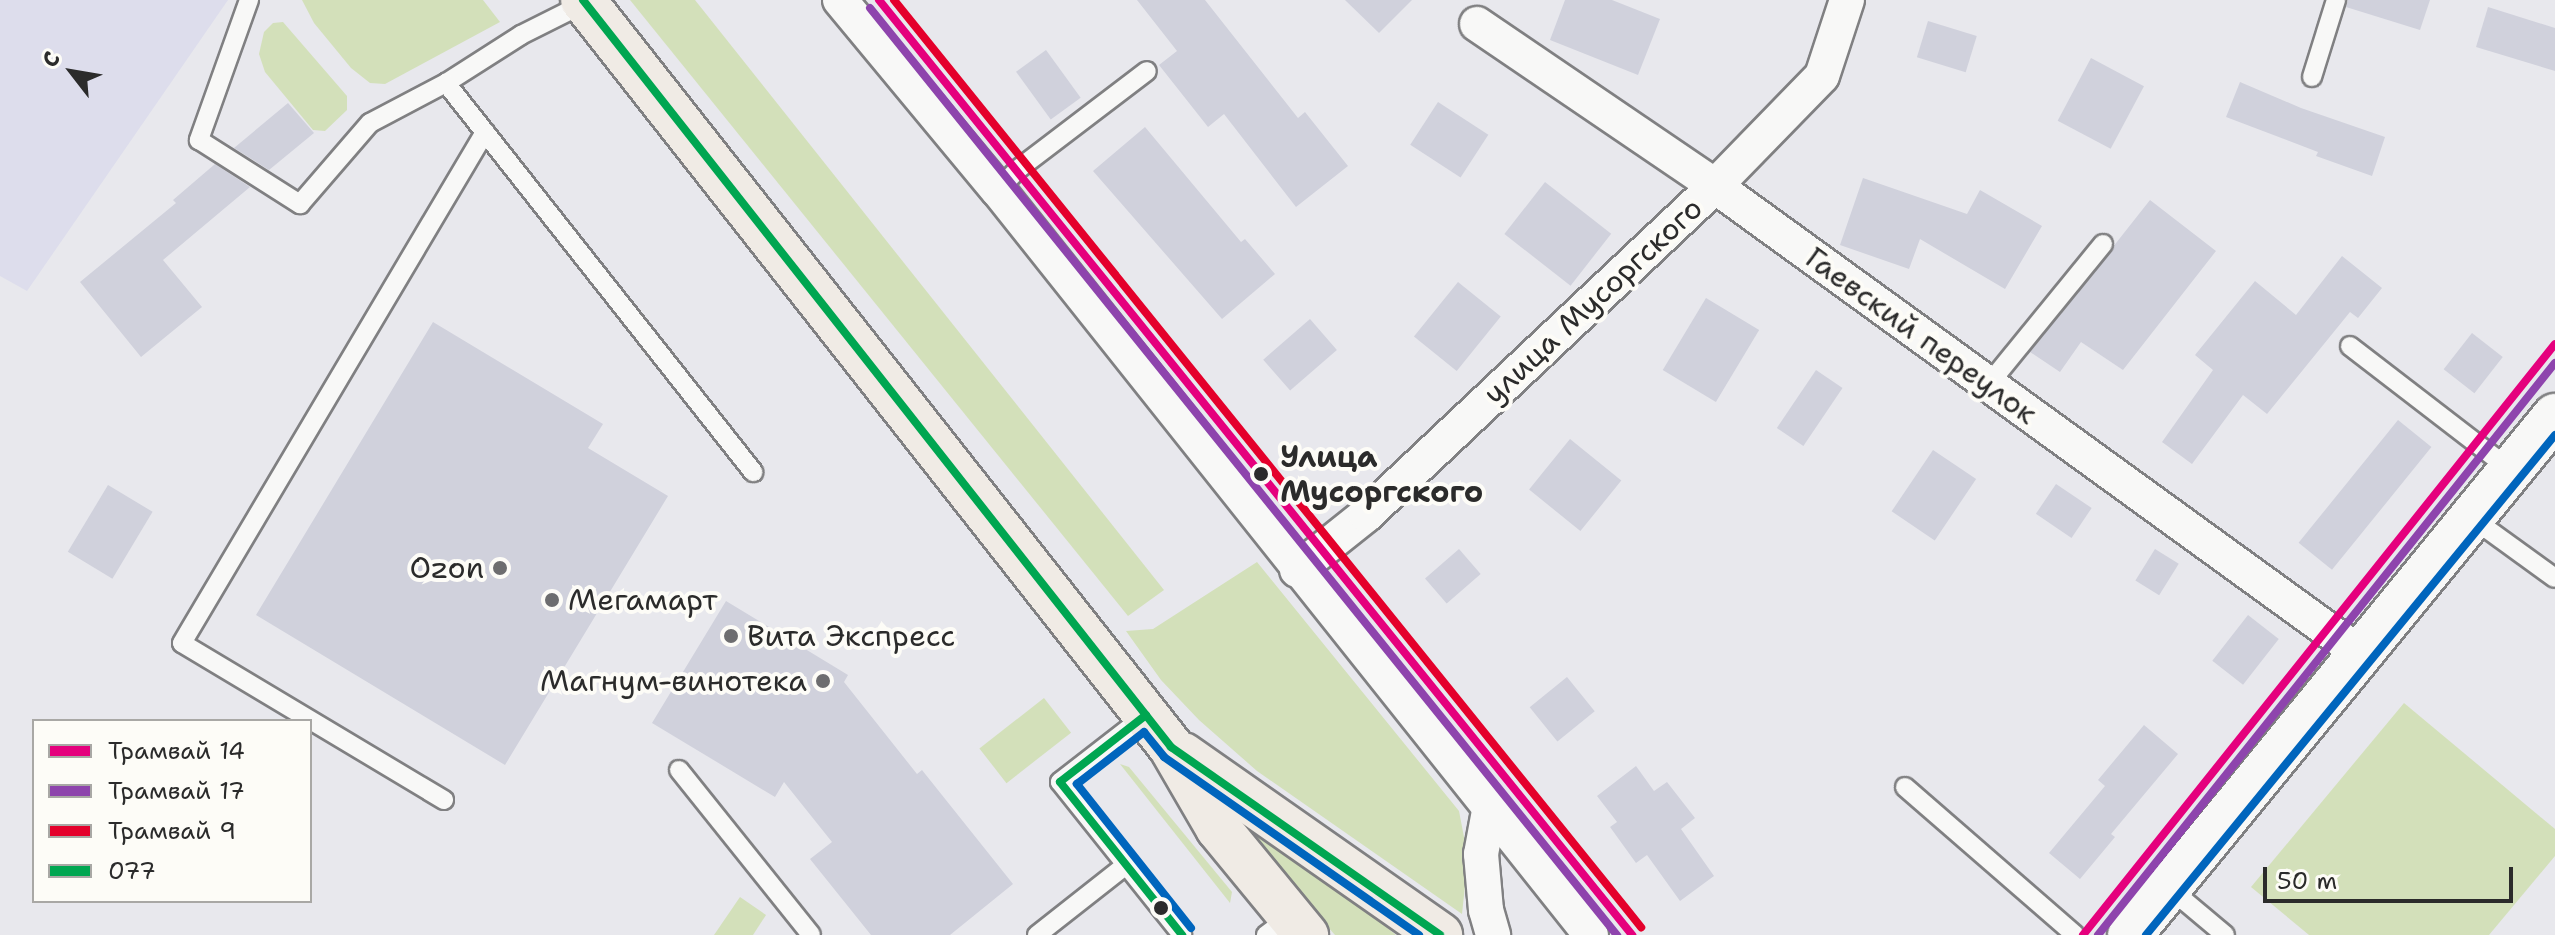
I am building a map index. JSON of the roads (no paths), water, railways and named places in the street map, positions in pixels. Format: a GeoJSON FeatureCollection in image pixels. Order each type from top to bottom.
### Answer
{"type":"FeatureCollection","features":[{"type":"Feature","properties":{"kind":"main road"},"geometry":{"type":"LineString","coordinates":[[584,2],[1159,731],[1218,828],[1288,929]]}},
{"type":"Feature","properties":{"kind":"main road"},"geometry":{"type":"LineString","coordinates":[[2130,935],[2555,416]]}},
{"type":"Feature","properties":{"kind":"main road"},"geometry":{"type":"LineString","coordinates":[[1159,731],[1440,935]]}},
{"type":"Feature","properties":{"kind":"street"},"geometry":{"type":"LineString","coordinates":[[840,0],[998,190],[1297,570],[1591,935]]}},
{"type":"Feature","properties":{"kind":"street","name":"улица Мусоргского"},"geometry":{"type":"LineString","coordinates":[[1297,570],[1366,515],[1715,186],[1822,76],[1847,0]]}},
{"type":"Feature","properties":{"kind":"street","name":"Гаевский переулок"},"geometry":{"type":"LineString","coordinates":[[1477,24],[1715,186],[2361,654]]}},
{"type":"Feature","properties":{"kind":"street"},"geometry":{"type":"LineString","coordinates":[[1489,811],[1481,854],[1486,910],[1493,935]]}},
{"type":"Feature","properties":{"kind":"lane"},"geometry":{"type":"LineString","coordinates":[[249,0],[199,140],[300,204],[370,123],[446,83],[521,35],[584,2]]}},
{"type":"Feature","properties":{"kind":"lane"},"geometry":{"type":"LineString","coordinates":[[2312,77],[2336,0]]}},
{"type":"Feature","properties":{"kind":"lane"},"geometry":{"type":"LineString","coordinates":[[998,190],[1017,170],[1147,71]]}},
{"type":"Feature","properties":{"kind":"lane"},"geometry":{"type":"LineString","coordinates":[[446,83],[753,472]]}},
{"type":"Feature","properties":{"kind":"lane"},"geometry":{"type":"LineString","coordinates":[[309,719],[182,643],[485,132]]}},
{"type":"Feature","properties":{"kind":"lane"},"geometry":{"type":"LineString","coordinates":[[1988,385],[2103,244]]}},
{"type":"Feature","properties":{"kind":"lane"},"geometry":{"type":"LineString","coordinates":[[2350,346],[2511,470]]}},
{"type":"Feature","properties":{"kind":"lane"},"geometry":{"type":"LineString","coordinates":[[2472,518],[2555,578]]}},
{"type":"Feature","properties":{"kind":"lane"},"geometry":{"type":"LineString","coordinates":[[312,721],[444,800]]}},
{"type":"Feature","properties":{"kind":"lane"},"geometry":{"type":"LineString","coordinates":[[1159,731],[1060,782],[1182,935]]}},
{"type":"Feature","properties":{"kind":"lane"},"geometry":{"type":"LineString","coordinates":[[679,770],[811,935]]}},
{"type":"Feature","properties":{"kind":"lane"},"geometry":{"type":"LineString","coordinates":[[1905,787],[2075,935]]}},
{"type":"Feature","properties":{"kind":"lane"},"geometry":{"type":"LineString","coordinates":[[1037,935],[1126,865]]}},
{"type":"Feature","properties":{"kind":"lane"},"geometry":{"type":"LineString","coordinates":[[2169,888],[2225,935]]}},
{"type":"Feature","properties":{"kind":"tram line","name":"14"},"geometry":{"type":"LineString","coordinates":[[879,0],[1632,935]]}},
{"type":"Feature","properties":{"kind":"tram line","name":"9"},"geometry":{"type":"LineString","coordinates":[[894,0],[1641,927]]}},
{"type":"Feature","properties":{"kind":"tram line","name":"17"},"geometry":{"type":"LineString","coordinates":[[870,8],[1617,935]]}},
{"type":"Feature","properties":{"kind":"tram line","name":"14"},"geometry":{"type":"LineString","coordinates":[[2083,935],[2555,344]]}},
{"type":"Feature","properties":{"kind":"tram line","name":"17"},"geometry":{"type":"LineString","coordinates":[[2098,935],[2555,363]]}},
{"type":"Feature","properties":{"kind":"place","name":"Улица Мусоргского"},"geometry":{"type":"Point","coordinates":[1261,474]}},
{"type":"Feature","properties":{"kind":"place","name":"Ozon"},"geometry":{"type":"Point","coordinates":[500,568]}},
{"type":"Feature","properties":{"kind":"place","name":"Мегамарт"},"geometry":{"type":"Point","coordinates":[552,600]}},
{"type":"Feature","properties":{"kind":"place","name":"Вита Экспресс"},"geometry":{"type":"Point","coordinates":[731,636]}},
{"type":"Feature","properties":{"kind":"place","name":"Магнум-винотека"},"geometry":{"type":"Point","coordinates":[823,681]}}]}
